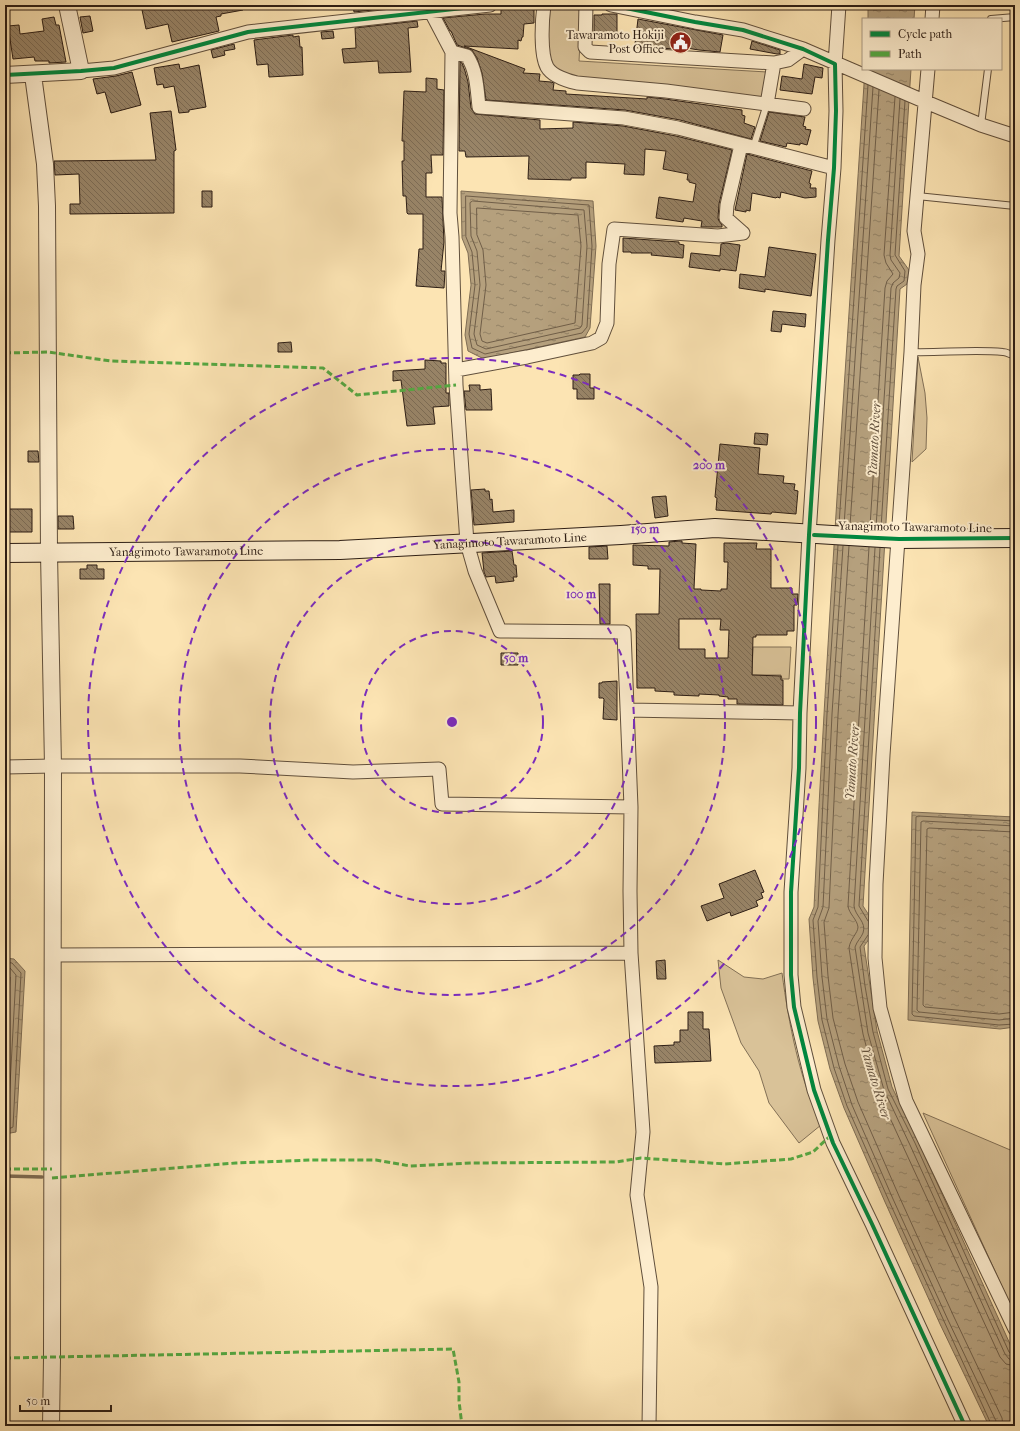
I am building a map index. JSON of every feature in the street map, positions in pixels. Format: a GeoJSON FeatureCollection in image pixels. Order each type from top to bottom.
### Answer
{"type":"FeatureCollection","features":[{"type":"Feature","properties":{"kind":"main road","name":"Yanagimoto Tawaramoto Line"},"geometry":{"type":"LineString","coordinates":[[5,553],[340,550],[715,528],[897,539],[1015,538]]}},
{"type":"Feature","properties":{"kind":"street"},"geometry":{"type":"LineString","coordinates":[[67,5],[81,71]]}},
{"type":"Feature","properties":{"kind":"street"},"geometry":{"type":"LineString","coordinates":[[5,76],[114,68],[248,32],[431,8],[490,5]]}},
{"type":"Feature","properties":{"kind":"street"},"geometry":{"type":"LineString","coordinates":[[544,5],[542,20],[544,55],[547,68],[563,80],[577,84],[666,91],[804,109]]}},
{"type":"Feature","properties":{"kind":"street"},"geometry":{"type":"LineString","coordinates":[[586,5],[585,47],[590,52],[774,63],[788,60],[803,49]]}},
{"type":"Feature","properties":{"kind":"street"},"geometry":{"type":"LineString","coordinates":[[611,5],[743,30],[803,49],[981,125],[1015,136]]}},
{"type":"Feature","properties":{"kind":"street"},"geometry":{"type":"LineString","coordinates":[[839,5],[840,66],[836,111],[834,168],[800,713],[799,768],[791,892],[791,975],[796,1015],[814,1090],[833,1143],[965,1426]]}},
{"type":"Feature","properties":{"kind":"street"},"geometry":{"type":"LineString","coordinates":[[932,5],[932,18]]}},
{"type":"Feature","properties":{"kind":"street"},"geometry":{"type":"LineString","coordinates":[[431,8],[452,52],[450,213],[456,370],[467,543],[475,571],[500,631],[624,632],[631,807],[631,953],[644,1132],[637,1195],[651,1287],[649,1426]]}},
{"type":"Feature","properties":{"kind":"street"},"geometry":{"type":"LineString","coordinates":[[452,52],[467,56],[472,64],[475,74],[479,107],[624,118],[678,128],[834,168]]}},
{"type":"Feature","properties":{"kind":"street"},"geometry":{"type":"LineString","coordinates":[[767,104],[774,63]]}},
{"type":"Feature","properties":{"kind":"street"},"geometry":{"type":"LineString","coordinates":[[928,70],[922,100],[914,231],[918,254],[914,285],[911,352],[883,755],[876,884],[875,958],[880,1008],[906,1101],[1015,1329]]}},
{"type":"Feature","properties":{"kind":"street"},"geometry":{"type":"LineString","coordinates":[[33,75],[45,164],[47,206],[49,552],[53,766],[51,1426]]}},
{"type":"Feature","properties":{"kind":"street"},"geometry":{"type":"LineString","coordinates":[[456,370],[592,343],[601,338],[607,323],[609,264],[614,229],[718,236],[743,233],[726,218],[727,205],[747,146]]}},
{"type":"Feature","properties":{"kind":"street"},"geometry":{"type":"LineString","coordinates":[[627,710],[800,713]]}},
{"type":"Feature","properties":{"kind":"street"},"geometry":{"type":"LineString","coordinates":[[5,768],[53,766],[240,766],[353,772],[439,770],[442,804],[631,807]]}},
{"type":"Feature","properties":{"kind":"street"},"geometry":{"type":"LineString","coordinates":[[53,955],[631,953]]}},
{"type":"Feature","properties":{"kind":"lane"},"geometry":{"type":"LineString","coordinates":[[1002,18],[1015,17]]}},
{"type":"Feature","properties":{"kind":"lane"},"geometry":{"type":"LineString","coordinates":[[981,125],[988,70]]}},
{"type":"Feature","properties":{"kind":"lane"},"geometry":{"type":"LineString","coordinates":[[747,146],[767,104]]}},
{"type":"Feature","properties":{"kind":"lane"},"geometry":{"type":"LineString","coordinates":[[917,196],[1015,206]]}},
{"type":"Feature","properties":{"kind":"lane"},"geometry":{"type":"LineString","coordinates":[[911,352],[1005,352],[1015,356]]}},
{"type":"Feature","properties":{"kind":"shaded area"},"geometry":{"type":"Polygon","coordinates":[[[548,5],[582,6],[579,61],[767,72],[764,101],[578,81],[551,67],[545,20],[548,5]]]}},
{"type":"Feature","properties":{"kind":"shaded area"},"geometry":{"type":"Polygon","coordinates":[[[918,357],[925,393],[927,418],[926,449],[912,462],[918,357]]]}},
{"type":"Feature","properties":{"kind":"shaded area"},"geometry":{"type":"Polygon","coordinates":[[[753,647],[791,647],[789,679],[782,679],[781,675],[752,675],[753,647]]]}},
{"type":"Feature","properties":{"kind":"shaded area"},"geometry":{"type":"Polygon","coordinates":[[[718,960],[744,977],[763,979],[782,973],[788,1012],[801,1070],[813,1107],[821,1125],[799,1143],[769,1103],[759,1071],[741,1043],[721,988],[718,960]]]}},
{"type":"Feature","properties":{"kind":"shaded area"},"geometry":{"type":"Polygon","coordinates":[[[923,1113],[1015,1152],[1015,1315],[923,1113]]]}},
{"type":"Feature","properties":{"kind":"water"},"geometry":{"type":"Polygon","coordinates":[[[868,5],[915,5],[914,18],[868,18],[868,5]]]}},
{"type":"Feature","properties":{"kind":"water","name":"Yamato River"},"geometry":{"type":"Polygon","coordinates":[[[865,70],[911,70],[899,256],[909,270],[907,284],[900,289],[863,906],[870,917],[873,930],[864,946],[877,1031],[892,1087],[1015,1355],[1015,1426],[989,1426],[940,1324],[844,1108],[830,1069],[818,1021],[813,978],[809,919],[814,907],[831,593],[865,70]]]}},
{"type":"Feature","properties":{"kind":"water"},"geometry":{"type":"Polygon","coordinates":[[[461,191],[593,201],[596,246],[590,328],[585,337],[484,359],[468,351],[465,335],[471,285],[468,253],[462,238],[461,191]]]}},
{"type":"Feature","properties":{"kind":"water"},"geometry":{"type":"Polygon","coordinates":[[[912,812],[1015,817],[1015,1027],[1000,1029],[908,1020],[912,812]]]}},
{"type":"Feature","properties":{"kind":"water"},"geometry":{"type":"Polygon","coordinates":[[[5,958],[14,959],[25,971],[16,1132],[5,1134],[5,958]]]}},
{"type":"Feature","properties":{"kind":"building"},"geometry":{"type":"Polygon","coordinates":[[[141,5],[242,5],[243,10],[221,14],[221,16],[216,17],[219,31],[172,42],[168,24],[146,29],[141,5]]]}},
{"type":"Feature","properties":{"kind":"building"},"geometry":{"type":"Polygon","coordinates":[[[353,5],[400,5],[400,7],[354,12],[353,5]]]}},
{"type":"Feature","properties":{"kind":"building"},"geometry":{"type":"Polygon","coordinates":[[[534,6],[534,23],[524,24],[523,37],[521,41],[518,40],[518,49],[464,46],[525,69],[523,73],[540,74],[539,81],[554,83],[553,90],[566,91],[566,94],[647,99],[647,97],[742,110],[742,115],[745,116],[744,123],[755,127],[751,139],[680,120],[625,110],[486,100],[482,73],[477,58],[472,50],[457,45],[443,18],[501,14],[501,7],[534,6]]]}},
{"type":"Feature","properties":{"kind":"building"},"geometry":{"type":"Polygon","coordinates":[[[617,14],[617,34],[594,34],[594,15],[617,14]]]}},
{"type":"Feature","properties":{"kind":"building"},"geometry":{"type":"Polygon","coordinates":[[[90,16],[93,31],[83,33],[80,17],[90,16]]]}},
{"type":"Feature","properties":{"kind":"building"},"geometry":{"type":"Polygon","coordinates":[[[54,17],[56,25],[59,25],[66,62],[49,63],[49,61],[35,61],[34,57],[13,59],[8,26],[19,25],[20,34],[44,31],[42,19],[54,17]]]}},
{"type":"Feature","properties":{"kind":"building"},"geometry":{"type":"Polygon","coordinates":[[[638,19],[723,35],[720,52],[674,46],[673,49],[638,46],[635,44],[638,19]]]}},
{"type":"Feature","properties":{"kind":"building"},"geometry":{"type":"Polygon","coordinates":[[[417,21],[418,27],[408,28],[411,72],[379,73],[378,61],[344,63],[342,49],[356,48],[355,28],[417,21]]]}},
{"type":"Feature","properties":{"kind":"building"},"geometry":{"type":"Polygon","coordinates":[[[333,31],[334,38],[322,39],[321,32],[333,31]]]}},
{"type":"Feature","properties":{"kind":"building"},"geometry":{"type":"Polygon","coordinates":[[[293,35],[293,37],[299,36],[300,47],[302,47],[303,75],[269,77],[268,64],[257,65],[254,40],[293,35]]]}},
{"type":"Feature","properties":{"kind":"building"},"geometry":{"type":"Polygon","coordinates":[[[752,41],[780,50],[780,54],[750,49],[752,41]]]}},
{"type":"Feature","properties":{"kind":"building"},"geometry":{"type":"Polygon","coordinates":[[[234,44],[235,49],[224,51],[225,55],[213,58],[211,50],[234,44]]]}},
{"type":"Feature","properties":{"kind":"building"},"geometry":{"type":"Polygon","coordinates":[[[460,62],[462,63],[465,71],[468,82],[471,108],[475,114],[540,120],[540,129],[573,128],[573,122],[623,126],[676,136],[732,150],[719,204],[718,218],[722,227],[701,227],[702,221],[684,218],[683,222],[656,218],[659,197],[693,202],[696,184],[687,180],[688,174],[663,169],[666,151],[645,149],[644,175],[624,174],[625,164],[586,162],[586,178],[571,178],[571,180],[528,179],[529,156],[466,157],[465,151],[459,151],[460,62]]]}},
{"type":"Feature","properties":{"kind":"building"},"geometry":{"type":"Polygon","coordinates":[[[179,64],[180,69],[199,65],[206,107],[179,113],[174,86],[164,88],[163,84],[157,85],[154,68],[179,64]]]}},
{"type":"Feature","properties":{"kind":"building"},"geometry":{"type":"Polygon","coordinates":[[[804,64],[823,68],[822,78],[815,77],[812,94],[780,90],[782,76],[802,79],[804,64]]]}},
{"type":"Feature","properties":{"kind":"building"},"geometry":{"type":"Polygon","coordinates":[[[132,72],[141,105],[111,113],[105,92],[97,94],[93,79],[132,72]]]}},
{"type":"Feature","properties":{"kind":"building"},"geometry":{"type":"Polygon","coordinates":[[[426,78],[437,79],[437,89],[444,90],[443,155],[431,155],[432,173],[426,173],[426,197],[442,197],[444,242],[441,271],[445,271],[444,288],[416,286],[419,249],[423,249],[423,214],[408,214],[406,196],[403,196],[402,161],[404,161],[404,141],[402,141],[404,91],[426,92],[426,78]]]}},
{"type":"Feature","properties":{"kind":"building"},"geometry":{"type":"Polygon","coordinates":[[[171,111],[176,150],[174,151],[174,213],[70,214],[70,204],[80,204],[79,174],[55,175],[54,161],[156,160],[150,113],[171,111]]]}},
{"type":"Feature","properties":{"kind":"building"},"geometry":{"type":"Polygon","coordinates":[[[769,112],[805,117],[803,126],[806,127],[805,129],[811,130],[807,145],[800,143],[800,145],[787,143],[786,147],[760,141],[769,112]]]}},
{"type":"Feature","properties":{"kind":"building"},"geometry":{"type":"Polygon","coordinates":[[[747,154],[812,171],[809,183],[811,184],[810,188],[816,188],[816,197],[805,198],[781,192],[780,198],[776,198],[752,193],[750,211],[746,210],[746,212],[735,210],[747,154]]]}},
{"type":"Feature","properties":{"kind":"building"},"geometry":{"type":"Polygon","coordinates":[[[202,191],[212,191],[212,207],[202,207],[202,191]]]}},
{"type":"Feature","properties":{"kind":"building"},"geometry":{"type":"Polygon","coordinates":[[[623,238],[679,242],[679,244],[684,245],[683,258],[651,255],[652,253],[623,252],[623,238]]]}},
{"type":"Feature","properties":{"kind":"building"},"geometry":{"type":"Polygon","coordinates":[[[726,243],[740,245],[736,271],[720,269],[720,271],[689,267],[691,253],[720,256],[721,244],[726,243]]]}},
{"type":"Feature","properties":{"kind":"building"},"geometry":{"type":"Polygon","coordinates":[[[769,247],[816,254],[811,296],[765,289],[765,292],[739,288],[740,274],[765,277],[769,247]]]}},
{"type":"Feature","properties":{"kind":"building"},"geometry":{"type":"Polygon","coordinates":[[[773,311],[806,314],[805,327],[782,324],[781,332],[771,331],[773,311]]]}},
{"type":"Feature","properties":{"kind":"building"},"geometry":{"type":"Polygon","coordinates":[[[291,342],[292,352],[278,352],[278,343],[291,342]]]}},
{"type":"Feature","properties":{"kind":"building"},"geometry":{"type":"Polygon","coordinates":[[[425,360],[441,361],[441,363],[446,363],[446,393],[449,393],[449,406],[433,407],[435,424],[407,426],[401,380],[393,381],[393,371],[425,369],[425,360]]]}},
{"type":"Feature","properties":{"kind":"building"},"geometry":{"type":"Polygon","coordinates":[[[590,374],[590,388],[594,388],[594,399],[577,399],[577,389],[573,389],[573,375],[590,374]]]}},
{"type":"Feature","properties":{"kind":"building"},"geometry":{"type":"Polygon","coordinates":[[[469,385],[480,385],[480,390],[491,389],[492,410],[466,410],[464,391],[470,391],[469,385]]]}},
{"type":"Feature","properties":{"kind":"building"},"geometry":{"type":"Polygon","coordinates":[[[755,433],[768,434],[767,445],[754,444],[755,433]]]}},
{"type":"Feature","properties":{"kind":"building"},"geometry":{"type":"Polygon","coordinates":[[[720,444],[760,448],[758,474],[784,476],[783,483],[795,484],[794,490],[798,491],[796,514],[772,512],[771,514],[716,510],[717,498],[715,497],[720,444]]]}},
{"type":"Feature","properties":{"kind":"building"},"geometry":{"type":"Polygon","coordinates":[[[28,451],[38,451],[39,462],[28,462],[28,451]]]}},
{"type":"Feature","properties":{"kind":"building"},"geometry":{"type":"Polygon","coordinates":[[[485,489],[485,491],[489,491],[490,500],[492,499],[493,512],[514,510],[514,522],[474,525],[471,490],[485,489]]]}},
{"type":"Feature","properties":{"kind":"building"},"geometry":{"type":"Polygon","coordinates":[[[666,496],[668,516],[655,518],[652,497],[666,496]]]}},
{"type":"Feature","properties":{"kind":"building"},"geometry":{"type":"Polygon","coordinates":[[[5,509],[32,509],[32,532],[5,532],[5,509]]]}},
{"type":"Feature","properties":{"kind":"building"},"geometry":{"type":"Polygon","coordinates":[[[58,516],[73,516],[74,529],[58,529],[58,516]]]}},
{"type":"Feature","properties":{"kind":"building"},"geometry":{"type":"Polygon","coordinates":[[[682,541],[682,543],[696,544],[694,589],[701,590],[721,591],[721,589],[727,589],[728,562],[724,562],[724,543],[757,543],[756,549],[771,549],[771,588],[792,588],[792,594],[798,594],[797,605],[794,605],[794,631],[787,631],[787,635],[756,635],[756,637],[753,637],[752,675],[781,676],[781,680],[783,680],[783,705],[737,704],[737,699],[728,699],[728,697],[719,695],[674,695],[674,692],[655,691],[655,688],[637,688],[636,614],[659,614],[660,569],[648,569],[648,566],[633,565],[633,545],[669,546],[669,542],[682,541]],[[679,619],[679,649],[705,649],[705,658],[728,658],[729,630],[720,630],[721,619],[679,619]]]}},
{"type":"Feature","properties":{"kind":"building"},"geometry":{"type":"Polygon","coordinates":[[[607,546],[608,559],[589,559],[589,547],[607,546]]]}},
{"type":"Feature","properties":{"kind":"building"},"geometry":{"type":"Polygon","coordinates":[[[512,551],[514,565],[516,565],[517,577],[513,577],[514,581],[496,583],[495,576],[486,577],[482,553],[512,551]]]}},
{"type":"Feature","properties":{"kind":"building"},"geometry":{"type":"Polygon","coordinates":[[[87,565],[97,565],[97,569],[104,569],[104,579],[80,579],[80,569],[87,569],[87,565]]]}},
{"type":"Feature","properties":{"kind":"building"},"geometry":{"type":"Polygon","coordinates":[[[599,584],[610,584],[610,624],[600,624],[599,584]]]}},
{"type":"Feature","properties":{"kind":"building"},"geometry":{"type":"Polygon","coordinates":[[[501,653],[518,653],[518,665],[501,665],[501,653]]]}},
{"type":"Feature","properties":{"kind":"building"},"geometry":{"type":"Polygon","coordinates":[[[617,681],[617,720],[603,719],[604,699],[599,698],[599,683],[617,681]]]}},
{"type":"Feature","properties":{"kind":"building"},"geometry":{"type":"Polygon","coordinates":[[[755,870],[764,892],[761,893],[763,898],[756,901],[758,906],[731,916],[730,912],[707,921],[701,906],[724,898],[719,884],[755,870]]]}},
{"type":"Feature","properties":{"kind":"building"},"geometry":{"type":"Polygon","coordinates":[[[665,960],[666,979],[657,979],[656,961],[665,960]]]}},
{"type":"Feature","properties":{"kind":"building"},"geometry":{"type":"Polygon","coordinates":[[[688,1012],[703,1012],[703,1029],[709,1029],[711,1061],[655,1063],[654,1046],[674,1045],[674,1042],[680,1042],[680,1030],[688,1030],[688,1012]]]}},
{"type":"Feature","properties":{"kind":"waterway"},"geometry":{"type":"LineString","coordinates":[[5,1176],[42,1177]]}},
{"type":"Feature","properties":{"kind":"marked path"},"geometry":{"type":"LineString","coordinates":[[5,353],[48,352],[111,361],[323,368],[357,395],[456,385]]}},
{"type":"Feature","properties":{"kind":"marked path"},"geometry":{"type":"LineString","coordinates":[[52,1178],[236,1163],[312,1160],[376,1160],[410,1166],[471,1163],[616,1162],[641,1158],[725,1164],[791,1159],[813,1152],[830,1136]]}},
{"type":"Feature","properties":{"kind":"marked path"},"geometry":{"type":"LineString","coordinates":[[5,1169],[52,1169]]}},
{"type":"Feature","properties":{"kind":"marked path"},"geometry":{"type":"LineString","coordinates":[[5,1358],[453,1349],[459,1382],[459,1401],[462,1426]]}},
{"type":"Feature","properties":{"kind":"cycle path"},"geometry":{"type":"LineString","coordinates":[[5,75],[114,68],[248,32],[490,5]]}},
{"type":"Feature","properties":{"kind":"cycle path"},"geometry":{"type":"LineString","coordinates":[[611,5],[743,30],[803,49],[835,64],[836,111],[834,168],[809,535],[800,713],[799,768],[791,892],[791,975],[794,1007],[814,1090],[833,1143],[965,1426]]}},
{"type":"Feature","properties":{"kind":"cycle path"},"geometry":{"type":"LineString","coordinates":[[814,535],[899,539],[1015,538]]}},
{"type":"Feature","properties":{"kind":"place","name":"Tawaramoto Hokiji Post Office"},"geometry":{"type":"Point","coordinates":[680,42]}}]}
